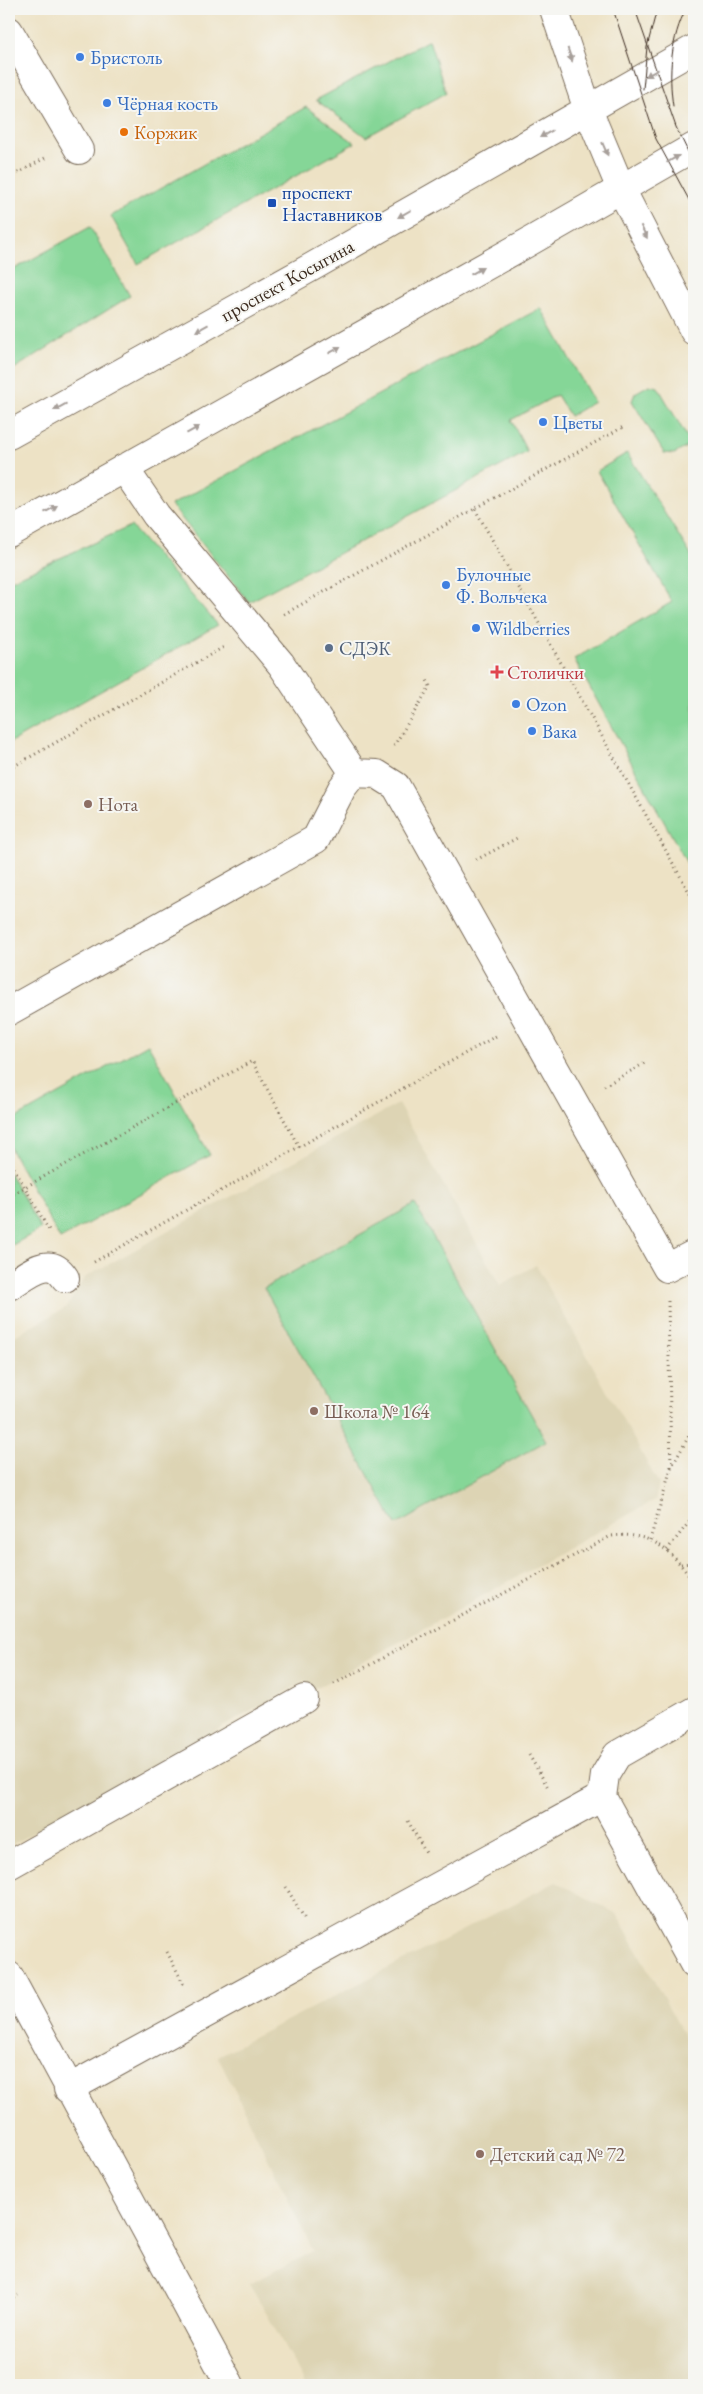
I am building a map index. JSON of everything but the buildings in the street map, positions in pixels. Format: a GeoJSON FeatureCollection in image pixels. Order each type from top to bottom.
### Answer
{"type":"FeatureCollection","features":[{"type":"Feature","properties":{"kind":"main road"},"geometry":{"type":"LineString","coordinates":[[554,9],[588,110],[621,189],[694,331]]}},
{"type":"Feature","properties":{"kind":"main road"},"geometry":{"type":"LineString","coordinates":[[9,31],[76,146]]}},
{"type":"Feature","properties":{"kind":"main road","name":"проспект Косыгина"},"geometry":{"type":"LineString","coordinates":[[9,435],[694,49]]}},
{"type":"Feature","properties":{"kind":"main road"},"geometry":{"type":"LineString","coordinates":[[9,533],[694,147]]}},
{"type":"Feature","properties":{"kind":"main road"},"geometry":{"type":"LineString","coordinates":[[124,468],[156,515],[254,630],[365,773],[396,786],[667,1268],[694,1254]]}},
{"type":"Feature","properties":{"kind":"main road"},"geometry":{"type":"LineString","coordinates":[[9,1011],[316,839],[342,788],[365,773]]}},
{"type":"Feature","properties":{"kind":"main road"},"geometry":{"type":"LineString","coordinates":[[9,1286],[40,1267],[49,1265],[69,1276]]}},
{"type":"Feature","properties":{"kind":"main road"},"geometry":{"type":"LineString","coordinates":[[9,1865],[304,1700]]}},
{"type":"Feature","properties":{"kind":"main road"},"geometry":{"type":"LineString","coordinates":[[694,1712],[617,1755],[604,1775],[602,1797],[694,1964]]}},
{"type":"Feature","properties":{"kind":"main road"},"geometry":{"type":"LineString","coordinates":[[68,2089],[602,1797]]}},
{"type":"Feature","properties":{"kind":"main road"},"geometry":{"type":"LineString","coordinates":[[9,1976],[68,2089],[230,2385]]}},
{"type":"Feature","properties":{"kind":"path"},"geometry":{"type":"LineString","coordinates":[[9,178],[76,146]]}},
{"type":"Feature","properties":{"kind":"path"},"geometry":{"type":"LineString","coordinates":[[9,769],[254,630],[625,426]]}},
{"type":"Feature","properties":{"kind":"path"},"geometry":{"type":"LineString","coordinates":[[475,508],[694,901]]}},
{"type":"Feature","properties":{"kind":"path"},"geometry":{"type":"LineString","coordinates":[[365,773],[430,686],[426,678]]}},
{"type":"Feature","properties":{"kind":"path"},"geometry":{"type":"LineString","coordinates":[[446,876],[519,837]]}},
{"type":"Feature","properties":{"kind":"path"},"geometry":{"type":"LineString","coordinates":[[9,1159],[69,1276],[527,1018]]}},
{"type":"Feature","properties":{"kind":"path"},"geometry":{"type":"LineString","coordinates":[[9,1196],[252,1061],[299,1147]]}},
{"type":"Feature","properties":{"kind":"path"},"geometry":{"type":"LineString","coordinates":[[574,1103],[645,1063]]}},
{"type":"Feature","properties":{"kind":"path"},"geometry":{"type":"LineString","coordinates":[[667,1268],[671,1468]]}},
{"type":"Feature","properties":{"kind":"path"},"geometry":{"type":"LineString","coordinates":[[650,1540],[671,1468],[694,1427]]}},
{"type":"Feature","properties":{"kind":"path"},"geometry":{"type":"LineString","coordinates":[[667,1550],[694,1516]]}},
{"type":"Feature","properties":{"kind":"path"},"geometry":{"type":"LineString","coordinates":[[304,1700],[611,1536],[627,1534],[650,1540],[667,1550],[681,1564],[694,1583]]}},
{"type":"Feature","properties":{"kind":"path"},"geometry":{"type":"LineString","coordinates":[[681,1564],[694,1563]]}},
{"type":"Feature","properties":{"kind":"path"},"geometry":{"type":"LineString","coordinates":[[9,2300],[18,2295]]}},
{"type":"Feature","properties":{"kind":"shaded area","name":"Школа № 164"},"geometry":{"type":"Polygon","coordinates":[[[398,1104],[500,1285],[536,1265],[659,1484],[655,1500],[311,1691],[305,1681],[9,1846],[9,1339],[67,1307],[84,1278],[398,1104]]]}},
{"type":"Feature","properties":{"kind":"shaded area","name":"Детский сад № 72"},"geometry":{"type":"Polygon","coordinates":[[[556,1882],[617,1914],[694,2053],[694,2385],[306,2385],[250,2284],[313,2251],[218,2056],[556,1882]]]}},
{"type":"Feature","properties":{"kind":"green space"},"geometry":{"type":"Polygon","coordinates":[[[429,40],[446,93],[366,137],[316,100],[429,40]]]}},
{"type":"Feature","properties":{"kind":"green space"},"geometry":{"type":"Polygon","coordinates":[[[306,107],[355,143],[138,264],[111,216],[306,107]]]}},
{"type":"Feature","properties":{"kind":"green space"},"geometry":{"type":"Polygon","coordinates":[[[90,227],[130,296],[9,372],[9,272],[90,227]]]}},
{"type":"Feature","properties":{"kind":"green space"},"geometry":{"type":"Polygon","coordinates":[[[541,308],[594,402],[570,416],[557,395],[511,420],[527,452],[249,602],[171,505],[541,308]]]}},
{"type":"Feature","properties":{"kind":"green space"},"geometry":{"type":"Polygon","coordinates":[[[649,385],[658,387],[688,439],[687,447],[674,454],[664,453],[632,401],[635,393],[649,385]]]}},
{"type":"Feature","properties":{"kind":"green space"},"geometry":{"type":"Polygon","coordinates":[[[627,453],[694,560],[694,876],[574,659],[672,602],[597,471],[627,453]]]}},
{"type":"Feature","properties":{"kind":"green space"},"geometry":{"type":"Polygon","coordinates":[[[131,526],[218,625],[9,743],[9,581],[131,526]]]}},
{"type":"Feature","properties":{"kind":"green space"},"geometry":{"type":"Polygon","coordinates":[[[148,1044],[210,1155],[60,1239],[9,1146],[9,1122],[148,1044]]]}},
{"type":"Feature","properties":{"kind":"green space"},"geometry":{"type":"Polygon","coordinates":[[[9,1172],[41,1229],[9,1247],[9,1172]]]}},
{"type":"Feature","properties":{"kind":"green space"},"geometry":{"type":"Polygon","coordinates":[[[415,1204],[546,1441],[396,1525],[264,1288],[415,1204]]]}},
{"type":"Feature","properties":{"kind":"tram line"},"geometry":{"type":"LineString","coordinates":[[613,9],[656,139],[694,209]]}},
{"type":"Feature","properties":{"kind":"tram line"},"geometry":{"type":"LineString","coordinates":[[635,9],[676,127],[694,164]]}},
{"type":"Feature","properties":{"kind":"tram line"},"geometry":{"type":"LineString","coordinates":[[643,89],[647,47],[657,9]]}},
{"type":"Feature","properties":{"kind":"tram line"},"geometry":{"type":"LineString","coordinates":[[673,106],[672,56],[677,31],[686,9]]}},
{"type":"Feature","properties":{"kind":"place","name":"Бристоль"},"geometry":{"type":"Point","coordinates":[80,57]}},
{"type":"Feature","properties":{"kind":"place","name":"Чёрная кость"},"geometry":{"type":"Point","coordinates":[107,103]}},
{"type":"Feature","properties":{"kind":"place","name":"Коржик"},"geometry":{"type":"Point","coordinates":[124,132]}},
{"type":"Feature","properties":{"kind":"place","name":"проспект Наставников"},"geometry":{"type":"Point","coordinates":[272,203]}},
{"type":"Feature","properties":{"kind":"place","name":"Цветы"},"geometry":{"type":"Point","coordinates":[543,422]}},
{"type":"Feature","properties":{"kind":"place","name":"Булочные Ф. Вольчека"},"geometry":{"type":"Point","coordinates":[446,585]}},
{"type":"Feature","properties":{"kind":"place","name":"Wildberries"},"geometry":{"type":"Point","coordinates":[476,628]}},
{"type":"Feature","properties":{"kind":"place","name":"СДЭК"},"geometry":{"type":"Point","coordinates":[329,648]}},
{"type":"Feature","properties":{"kind":"place","name":"Столички"},"geometry":{"type":"Point","coordinates":[497,672]}},
{"type":"Feature","properties":{"kind":"place","name":"Ozon"},"geometry":{"type":"Point","coordinates":[516,704]}},
{"type":"Feature","properties":{"kind":"place","name":"Вака"},"geometry":{"type":"Point","coordinates":[532,731]}},
{"type":"Feature","properties":{"kind":"place","name":"Нота"},"geometry":{"type":"Point","coordinates":[88,804]}},
{"type":"Feature","properties":{"kind":"place","name":"Школа № 164"},"geometry":{"type":"Point","coordinates":[314,1411]}},
{"type":"Feature","properties":{"kind":"place","name":"Детский сад № 72"},"geometry":{"type":"Point","coordinates":[480,2154]}}]}
